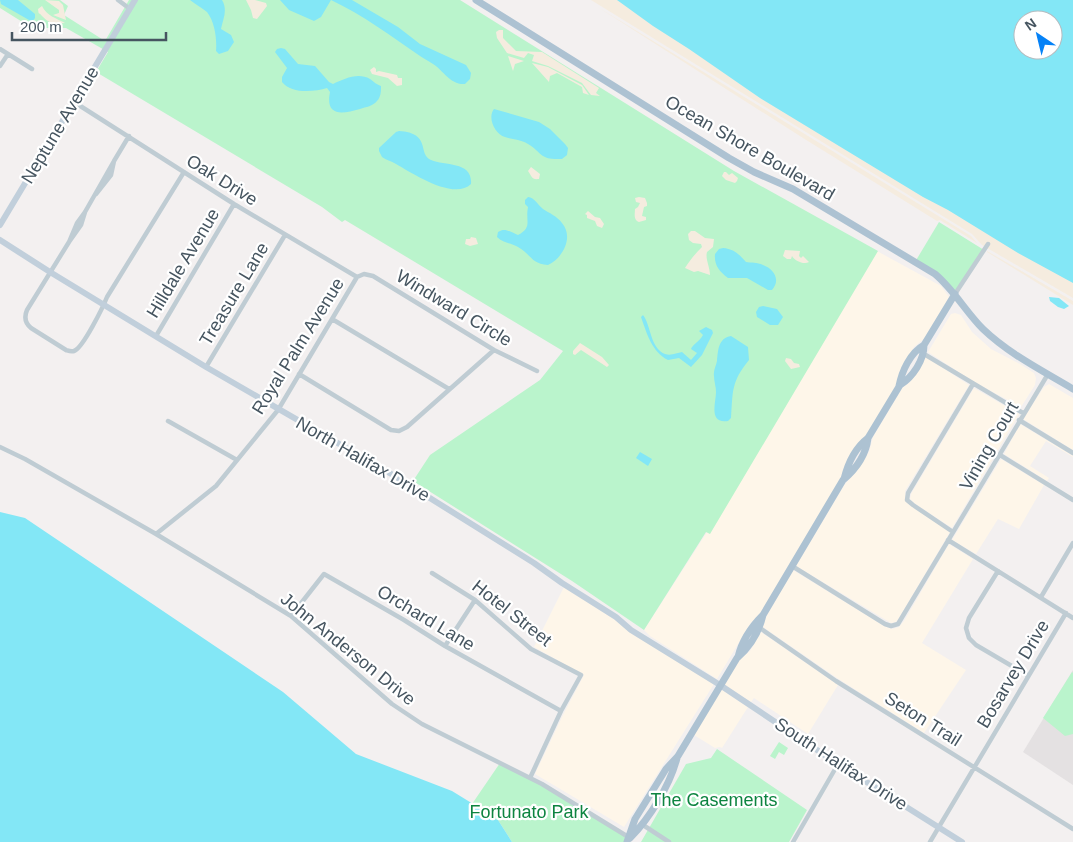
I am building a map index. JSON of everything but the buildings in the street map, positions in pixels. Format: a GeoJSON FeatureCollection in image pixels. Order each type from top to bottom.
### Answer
{"type":"FeatureCollection","features":[{"type":"Feature","properties":{"kind":"main road","name":"Ocean Shore Boulevard"},"geometry":{"type":"LineString","coordinates":[[476,0],[729,158],[754,172],[793,189],[935,274],[994,339],[1073,389]]}},
{"type":"Feature","properties":{"kind":"main road"},"geometry":{"type":"LineString","coordinates":[[899,387],[909,379],[924,354],[924,345],[955,294]]}},
{"type":"Feature","properties":{"kind":"main road"},"geometry":{"type":"LineString","coordinates":[[738,658],[740,645],[752,626],[763,615],[844,480],[854,471],[867,449],[868,438],[899,387],[902,375],[916,349],[924,345]]}},
{"type":"Feature","properties":{"kind":"main road"},"geometry":{"type":"LineString","coordinates":[[628,840],[636,819],[666,769],[678,756],[720,685],[760,628],[763,615]]}},
{"type":"Feature","properties":{"kind":"main road"},"geometry":{"type":"LineString","coordinates":[[628,840],[643,825],[673,772],[678,756]]}},
{"type":"Feature","properties":{"kind":"main road"},"geometry":{"type":"LineString","coordinates":[[643,825],[642,814],[651,795]]}},
{"type":"Feature","properties":{"kind":"street"},"geometry":{"type":"LineString","coordinates":[[118,0],[130,9]]}},
{"type":"Feature","properties":{"kind":"street","name":"Neptune Avenue"},"geometry":{"type":"LineString","coordinates":[[0,225],[135,0]]}},
{"type":"Feature","properties":{"kind":"street"},"geometry":{"type":"LineString","coordinates":[[0,49],[32,69]]}},
{"type":"Feature","properties":{"kind":"street"},"geometry":{"type":"LineString","coordinates":[[0,66],[8,54]]}},
{"type":"Feature","properties":{"kind":"street","name":"Oak Drive"},"geometry":{"type":"LineString","coordinates":[[74,102],[234,204],[357,277]]}},
{"type":"Feature","properties":{"kind":"street"},"geometry":{"type":"LineString","coordinates":[[129,136],[114,161],[111,175],[96,194],[27,310],[25,320],[31,328],[66,350],[74,351],[79,347],[104,304],[106,297],[184,172]]}},
{"type":"Feature","properties":{"kind":"street","name":"Hilldale Avenue"},"geometry":{"type":"LineString","coordinates":[[156,336],[234,204]]}},
{"type":"Feature","properties":{"kind":"street","name":"Treasure Lane"},"geometry":{"type":"LineString","coordinates":[[206,367],[285,235]]}},
{"type":"Feature","properties":{"kind":"street","name":"North Halifax Drive"},"geometry":{"type":"LineString","coordinates":[[0,240],[278,410],[393,474],[616,617],[631,630],[720,685]]}},
{"type":"Feature","properties":{"kind":"street"},"geometry":{"type":"LineString","coordinates":[[955,294],[988,244]]}},
{"type":"Feature","properties":{"kind":"street","name":"Windward Circle"},"geometry":{"type":"LineString","coordinates":[[357,277],[364,274],[373,276],[494,350],[537,371]]}},
{"type":"Feature","properties":{"kind":"street","name":"Royal Palm Avenue"},"geometry":{"type":"LineString","coordinates":[[156,534],[216,486],[278,410],[357,277]]}},
{"type":"Feature","properties":{"kind":"street"},"geometry":{"type":"LineString","coordinates":[[332,319],[449,389]]}},
{"type":"Feature","properties":{"kind":"street"},"geometry":{"type":"LineString","coordinates":[[299,374],[391,430],[399,431],[494,350]]}},
{"type":"Feature","properties":{"kind":"street"},"geometry":{"type":"LineString","coordinates":[[924,354],[1023,413]]}},
{"type":"Feature","properties":{"kind":"street","name":"Vining Court"},"geometry":{"type":"LineString","coordinates":[[948,540],[1048,374]]}},
{"type":"Feature","properties":{"kind":"street"},"geometry":{"type":"LineString","coordinates":[[954,532],[913,505],[908,500],[908,493],[973,384]]}},
{"type":"Feature","properties":{"kind":"street"},"geometry":{"type":"LineString","coordinates":[[1019,420],[1073,453]]}},
{"type":"Feature","properties":{"kind":"street"},"geometry":{"type":"LineString","coordinates":[[168,421],[237,460]]}},
{"type":"Feature","properties":{"kind":"street","name":"John Anderson Drive"},"geometry":{"type":"LineString","coordinates":[[0,447],[25,459],[156,534],[291,616],[392,704],[422,724],[530,778],[628,840]]}},
{"type":"Feature","properties":{"kind":"street"},"geometry":{"type":"LineString","coordinates":[[1000,455],[1073,500]]}},
{"type":"Feature","properties":{"kind":"street"},"geometry":{"type":"LineString","coordinates":[[792,566],[891,626],[898,624],[902,620],[948,540],[1073,618]]}},
{"type":"Feature","properties":{"kind":"street","name":"Bosarvey Drive"},"geometry":{"type":"LineString","coordinates":[[1041,597],[1073,543]]}},
{"type":"Feature","properties":{"kind":"street"},"geometry":{"type":"LineString","coordinates":[[998,571],[969,618],[966,628],[969,638],[976,645],[1028,675]]}},
{"type":"Feature","properties":{"kind":"street","name":"Hotel Street"},"geometry":{"type":"LineString","coordinates":[[432,573],[475,600],[531,649],[581,675],[561,711],[530,778]]}},
{"type":"Feature","properties":{"kind":"street","name":"Orchard Lane"},"geometry":{"type":"LineString","coordinates":[[291,616],[324,574],[561,711]]}},
{"type":"Feature","properties":{"kind":"street"},"geometry":{"type":"LineString","coordinates":[[446,646],[475,600]]}},
{"type":"Feature","properties":{"kind":"street","name":"Bosarvey Drive"},"geometry":{"type":"LineString","coordinates":[[930,842],[1066,613]]}},
{"type":"Feature","properties":{"kind":"street","name":"Seton Trail"},"geometry":{"type":"LineString","coordinates":[[760,628],[836,681],[1073,830]]}},
{"type":"Feature","properties":{"kind":"street","name":"South Halifax Drive"},"geometry":{"type":"LineString","coordinates":[[720,685],[838,764],[962,842]]}},
{"type":"Feature","properties":{"kind":"street"},"geometry":{"type":"LineString","coordinates":[[793,842],[838,764]]}},
{"type":"Feature","properties":{"kind":"street"},"geometry":{"type":"LineString","coordinates":[[643,825],[669,842]]}},
{"type":"Feature","properties":{"kind":"shaded area"},"geometry":{"type":"Polygon","coordinates":[[[877,251],[941,286],[949,297],[926,337],[914,347],[899,373],[897,386],[867,435],[858,443],[845,465],[841,478],[762,611],[750,624],[717,679],[650,636],[644,630],[707,532],[709,533],[877,251]]]}},
{"type":"Feature","properties":{"kind":"shaded area"},"geometry":{"type":"Polygon","coordinates":[[[951,314],[961,315],[972,332],[991,349],[1034,373],[1036,378],[1035,385],[1021,407],[974,382],[928,352],[951,314]]]}},
{"type":"Feature","properties":{"kind":"shaded area"},"geometry":{"type":"Polygon","coordinates":[[[926,357],[969,385],[905,491],[906,502],[950,532],[899,618],[896,622],[891,623],[796,566],[845,484],[856,472],[869,452],[873,437],[903,387],[910,382],[926,357]]]}},
{"type":"Feature","properties":{"kind":"shaded area"},"geometry":{"type":"Polygon","coordinates":[[[1049,384],[1073,398],[1073,450],[1023,419],[1044,387],[1049,384]]]}},
{"type":"Feature","properties":{"kind":"shaded area"},"geometry":{"type":"Polygon","coordinates":[[[974,388],[1019,414],[952,528],[910,499],[911,494],[974,388]]]}},
{"type":"Feature","properties":{"kind":"shaded area"},"geometry":{"type":"Polygon","coordinates":[[[1020,424],[1073,456],[1046,441],[1030,466],[1049,478],[1047,481],[1004,454],[1020,424]]]}},
{"type":"Feature","properties":{"kind":"shaded area"},"geometry":{"type":"Polygon","coordinates":[[[1001,459],[1044,485],[1019,529],[998,519],[976,554],[952,540],[1001,459]]]}},
{"type":"Feature","properties":{"kind":"shaded area"},"geometry":{"type":"Polygon","coordinates":[[[949,544],[973,559],[922,643],[966,670],[924,733],[837,678],[763,627],[766,617],[793,570],[884,626],[892,629],[899,627],[949,544]]]}},
{"type":"Feature","properties":{"kind":"shaded area"},"geometry":{"type":"Polygon","coordinates":[[[564,587],[714,684],[624,827],[535,774],[584,675],[534,647],[564,587]]]}},
{"type":"Feature","properties":{"kind":"shaded area"},"geometry":{"type":"Polygon","coordinates":[[[761,632],[838,685],[808,734],[754,698],[751,702],[724,685],[740,659],[750,651],[761,632]]]}},
{"type":"Feature","properties":{"kind":"shaded area"},"geometry":{"type":"Polygon","coordinates":[[[1073,670],[1073,785],[1023,752],[1073,670]]]}},
{"type":"Feature","properties":{"kind":"shaded area"},"geometry":{"type":"Polygon","coordinates":[[[721,689],[748,707],[722,748],[715,748],[694,735],[721,689]]]}},
{"type":"Feature","properties":{"kind":"green space"},"geometry":{"type":"Polygon","coordinates":[[[0,0],[60,0],[68,6],[64,15],[105,41],[129,0],[460,0],[734,171],[878,251],[710,534],[706,532],[644,630],[572,581],[413,481],[430,455],[540,380],[563,351],[345,220],[342,222],[322,207],[96,72],[108,52],[66,28],[32,28],[0,8],[0,0]]]}},
{"type":"Feature","properties":{"kind":"green space"},"geometry":{"type":"Polygon","coordinates":[[[939,222],[984,250],[955,294],[915,262],[939,222]]]}},
{"type":"Feature","properties":{"kind":"green space"},"geometry":{"type":"Polygon","coordinates":[[[1072,672],[1073,734],[1065,736],[1043,718],[1072,672]]]}},
{"type":"Feature","properties":{"kind":"green space"},"geometry":{"type":"Polygon","coordinates":[[[779,742],[788,748],[784,755],[779,752],[775,759],[770,756],[779,742]]]}},
{"type":"Feature","properties":{"kind":"green space","name":"The Casements"},"geometry":{"type":"Polygon","coordinates":[[[717,749],[807,810],[789,842],[641,842],[686,764],[711,758],[717,749]]]}},
{"type":"Feature","properties":{"kind":"green space","name":"Fortunato Park"},"geometry":{"type":"Polygon","coordinates":[[[500,763],[530,778],[630,838],[627,842],[512,842],[498,820],[485,815],[480,808],[472,804],[500,763]]]}},
{"type":"Feature","properties":{"kind":"sand"},"geometry":{"type":"Polygon","coordinates":[[[45,0],[59,1],[63,5],[66,20],[53,15],[59,13],[59,10],[45,0]]]}},
{"type":"Feature","properties":{"kind":"sand"},"geometry":{"type":"Polygon","coordinates":[[[246,0],[266,3],[267,6],[257,19],[253,18],[246,0]]]}},
{"type":"Feature","properties":{"kind":"sand"},"geometry":{"type":"Polygon","coordinates":[[[591,0],[636,0],[1073,264],[1073,298],[982,245],[972,234],[591,0]]]}},
{"type":"Feature","properties":{"kind":"sand"},"geometry":{"type":"Polygon","coordinates":[[[42,6],[49,14],[65,23],[47,21],[39,13],[38,9],[42,6]]]}},
{"type":"Feature","properties":{"kind":"sand"},"geometry":{"type":"Polygon","coordinates":[[[596,6],[971,236],[977,243],[940,220],[937,221],[803,138],[596,6]]]}},
{"type":"Feature","properties":{"kind":"sand"},"geometry":{"type":"Polygon","coordinates":[[[503,30],[503,38],[516,51],[542,52],[599,88],[596,93],[600,96],[591,95],[582,83],[548,66],[532,61],[534,55],[528,53],[524,58],[507,53],[497,38],[496,32],[503,30]]]}},
{"type":"Feature","properties":{"kind":"sand"},"geometry":{"type":"Polygon","coordinates":[[[508,56],[524,61],[515,64],[513,71],[508,56]]]}},
{"type":"Feature","properties":{"kind":"sand"},"geometry":{"type":"Polygon","coordinates":[[[532,63],[548,67],[582,85],[589,95],[583,93],[582,87],[557,73],[550,76],[549,82],[532,63]]]}},
{"type":"Feature","properties":{"kind":"sand"},"geometry":{"type":"Polygon","coordinates":[[[374,67],[376,72],[397,75],[398,78],[402,78],[402,85],[397,86],[388,78],[372,74],[370,70],[374,67]]]}},
{"type":"Feature","properties":{"kind":"sand"},"geometry":{"type":"Polygon","coordinates":[[[531,167],[540,174],[539,179],[534,179],[531,176],[528,171],[531,167]]]}},
{"type":"Feature","properties":{"kind":"sand"},"geometry":{"type":"Polygon","coordinates":[[[724,172],[729,175],[732,173],[738,178],[737,181],[735,183],[726,180],[722,176],[724,172]]]}},
{"type":"Feature","properties":{"kind":"sand"},"geometry":{"type":"Polygon","coordinates":[[[635,198],[645,198],[647,206],[644,207],[642,216],[646,217],[646,220],[639,222],[635,218],[635,209],[640,203],[636,202],[635,198]]]}},
{"type":"Feature","properties":{"kind":"sand"},"geometry":{"type":"Polygon","coordinates":[[[588,211],[595,217],[600,218],[604,224],[602,228],[597,226],[595,221],[587,218],[585,214],[588,211]]]}},
{"type":"Feature","properties":{"kind":"sand"},"geometry":{"type":"Polygon","coordinates":[[[691,231],[695,231],[705,238],[714,239],[713,247],[707,252],[710,275],[685,268],[702,247],[701,244],[693,243],[689,240],[688,234],[691,231]]]}},
{"type":"Feature","properties":{"kind":"sand"},"geometry":{"type":"Polygon","coordinates":[[[476,238],[478,244],[470,246],[465,244],[466,239],[476,238]]]}},
{"type":"Feature","properties":{"kind":"sand"},"geometry":{"type":"Polygon","coordinates":[[[785,250],[800,251],[799,256],[801,258],[803,256],[809,262],[800,262],[792,256],[791,259],[787,259],[783,256],[785,250]]]}},
{"type":"Feature","properties":{"kind":"sand"},"geometry":{"type":"Polygon","coordinates":[[[987,252],[1073,301],[1073,305],[987,252]]]}},
{"type":"Feature","properties":{"kind":"sand"},"geometry":{"type":"Polygon","coordinates":[[[580,343],[602,357],[609,365],[607,367],[581,350],[575,355],[573,354],[573,351],[580,343]]]}},
{"type":"Feature","properties":{"kind":"sand"},"geometry":{"type":"Polygon","coordinates":[[[786,358],[799,364],[800,367],[791,369],[785,361],[786,358]]]}},
{"type":"Feature","properties":{"kind":"water"},"geometry":{"type":"Polygon","coordinates":[[[0,0],[18,0],[35,14],[35,18],[32,22],[1,4],[0,0]]]}},
{"type":"Feature","properties":{"kind":"water"},"geometry":{"type":"Polygon","coordinates":[[[190,0],[222,0],[225,11],[221,29],[231,35],[234,42],[228,51],[219,54],[216,51],[215,31],[210,16],[190,0]]]}},
{"type":"Feature","properties":{"kind":"water"},"geometry":{"type":"Polygon","coordinates":[[[280,0],[331,0],[321,17],[314,21],[289,10],[280,0]]]}},
{"type":"Feature","properties":{"kind":"water"},"geometry":{"type":"Polygon","coordinates":[[[331,0],[352,0],[398,27],[420,44],[466,65],[471,73],[470,79],[465,84],[455,82],[433,64],[377,26],[331,0]]]}},
{"type":"Feature","properties":{"kind":"water"},"geometry":{"type":"Polygon","coordinates":[[[617,0],[1073,0],[1073,283],[923,197],[760,98],[617,0]]]}},
{"type":"Feature","properties":{"kind":"water"},"geometry":{"type":"Polygon","coordinates":[[[281,48],[285,49],[298,64],[315,66],[333,84],[356,76],[370,79],[381,86],[379,98],[375,103],[367,107],[347,112],[336,112],[330,106],[330,92],[327,88],[303,91],[291,89],[282,82],[282,77],[287,68],[275,52],[281,48]]]}},
{"type":"Feature","properties":{"kind":"water"},"geometry":{"type":"Polygon","coordinates":[[[494,109],[539,122],[550,129],[565,144],[568,148],[567,155],[562,159],[545,157],[525,142],[501,135],[493,125],[491,117],[494,109]]]}},
{"type":"Feature","properties":{"kind":"water"},"geometry":{"type":"Polygon","coordinates":[[[399,131],[409,133],[420,139],[427,157],[431,160],[457,166],[468,171],[471,184],[464,188],[444,188],[422,179],[382,157],[379,148],[399,131]]]}},
{"type":"Feature","properties":{"kind":"water"},"geometry":{"type":"Polygon","coordinates":[[[528,197],[558,218],[567,234],[567,241],[562,252],[548,265],[534,261],[518,247],[497,237],[498,232],[503,230],[508,230],[518,235],[523,232],[528,223],[528,207],[525,204],[525,200],[528,197]]]}},
{"type":"Feature","properties":{"kind":"water"},"geometry":{"type":"Polygon","coordinates":[[[723,248],[736,252],[746,262],[761,264],[770,269],[776,279],[772,290],[768,290],[747,278],[728,278],[718,268],[715,261],[715,254],[719,249],[723,248]]]}},
{"type":"Feature","properties":{"kind":"water"},"geometry":{"type":"Polygon","coordinates":[[[1049,297],[1059,298],[1069,306],[1064,309],[1058,307],[1050,301],[1049,297]]]}},
{"type":"Feature","properties":{"kind":"water"},"geometry":{"type":"Polygon","coordinates":[[[759,307],[777,309],[783,317],[778,325],[770,325],[757,317],[756,312],[759,307]]]}},
{"type":"Feature","properties":{"kind":"water"},"geometry":{"type":"Polygon","coordinates":[[[643,315],[656,347],[665,354],[672,355],[682,352],[691,360],[697,353],[691,349],[703,335],[699,331],[706,327],[712,330],[713,333],[702,355],[691,367],[679,358],[668,360],[662,357],[648,336],[641,317],[643,315]]]}},
{"type":"Feature","properties":{"kind":"water"},"geometry":{"type":"Polygon","coordinates":[[[731,336],[748,347],[749,360],[734,387],[731,418],[728,421],[722,421],[715,416],[714,411],[716,392],[714,372],[719,346],[723,339],[731,336]]]}},
{"type":"Feature","properties":{"kind":"water"},"geometry":{"type":"Polygon","coordinates":[[[640,452],[652,459],[648,466],[636,458],[640,452]]]}},
{"type":"Feature","properties":{"kind":"water"},"geometry":{"type":"Polygon","coordinates":[[[0,512],[25,518],[283,692],[356,754],[452,791],[478,807],[485,815],[498,820],[512,842],[0,842],[0,512]]]}}]}
